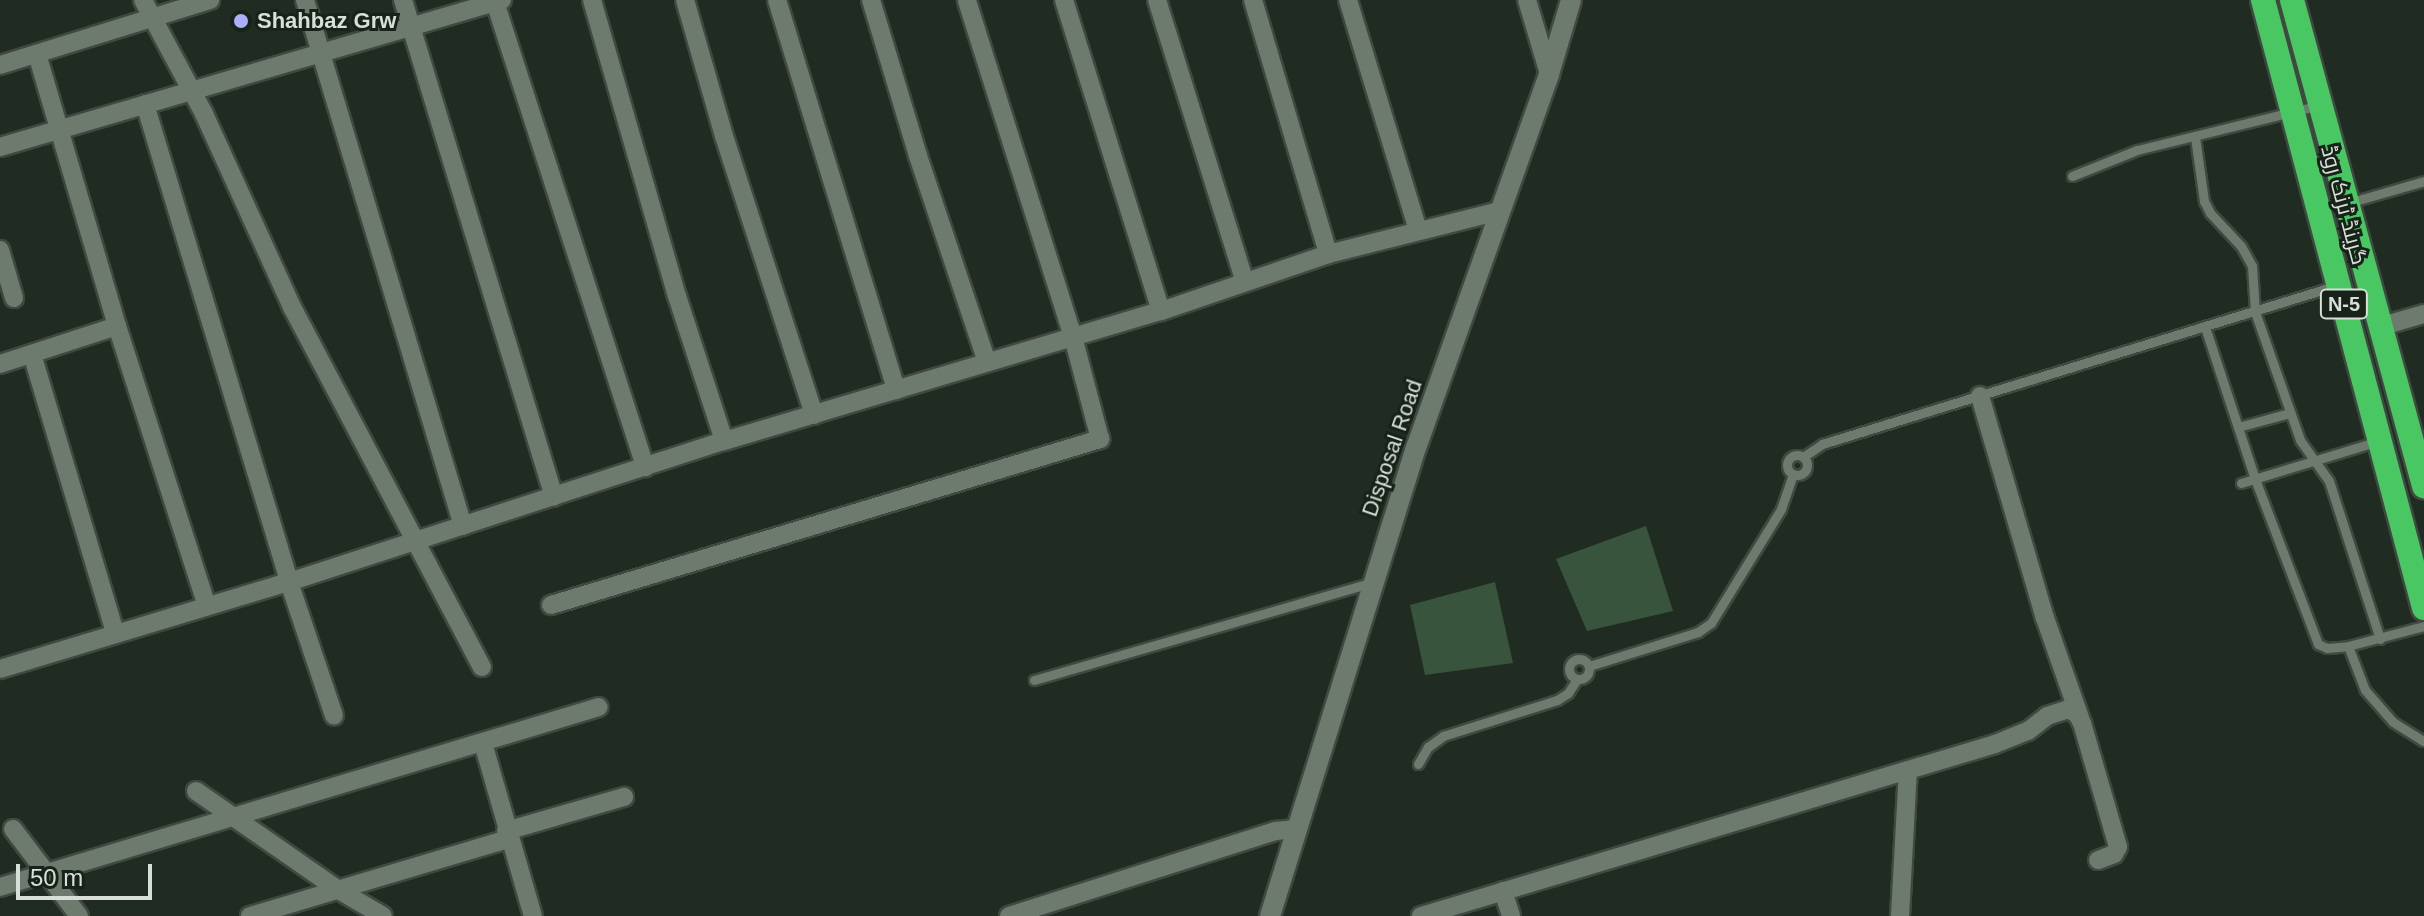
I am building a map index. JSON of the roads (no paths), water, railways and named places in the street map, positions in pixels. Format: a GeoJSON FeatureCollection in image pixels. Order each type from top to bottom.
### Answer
{"type":"FeatureCollection","features":[{"type":"Feature","properties":{"kind":"highway","name":"گرینڈ ٹرنک روڈ"},"geometry":{"type":"LineString","coordinates":[[2263,0],[2424,608]]}},
{"type":"Feature","properties":{"kind":"highway","name":"گرینڈ ٹرنک روڈ"},"geometry":{"type":"LineString","coordinates":[[2292,0],[2424,486]]}},
{"type":"Feature","properties":{"kind":"street"},"geometry":{"type":"LineString","coordinates":[[143,0],[191,92],[292,307],[482,667]]}},
{"type":"Feature","properties":{"kind":"street"},"geometry":{"type":"LineString","coordinates":[[0,65],[210,0]]}},
{"type":"Feature","properties":{"kind":"street"},"geometry":{"type":"LineString","coordinates":[[305,0],[463,526]]}},
{"type":"Feature","properties":{"kind":"street"},"geometry":{"type":"LineString","coordinates":[[403,0],[554,497]]}},
{"type":"Feature","properties":{"kind":"street"},"geometry":{"type":"LineString","coordinates":[[592,0],[677,296],[724,441]]}},
{"type":"Feature","properties":{"kind":"street"},"geometry":{"type":"LineString","coordinates":[[685,0],[724,136],[814,415]]}},
{"type":"Feature","properties":{"kind":"street"},"geometry":{"type":"LineString","coordinates":[[777,0],[896,390]]}},
{"type":"Feature","properties":{"kind":"street"},"geometry":{"type":"LineString","coordinates":[[871,0],[918,156],[987,362]]}},
{"type":"Feature","properties":{"kind":"street"},"geometry":{"type":"LineString","coordinates":[[551,605],[1094,442],[1100,432],[1073,337],[967,0]]}},
{"type":"Feature","properties":{"kind":"street"},"geometry":{"type":"LineString","coordinates":[[1064,0],[1161,311]]}},
{"type":"Feature","properties":{"kind":"street"},"geometry":{"type":"LineString","coordinates":[[1157,0],[1245,282]]}},
{"type":"Feature","properties":{"kind":"street"},"geometry":{"type":"LineString","coordinates":[[1253,0],[1328,254]]}},
{"type":"Feature","properties":{"kind":"street"},"geometry":{"type":"LineString","coordinates":[[1348,0],[1418,230]]}},
{"type":"Feature","properties":{"kind":"street"},"geometry":{"type":"LineString","coordinates":[[1527,0],[1549,74]]}},
{"type":"Feature","properties":{"kind":"street","name":"Disposal Road"},"geometry":{"type":"LineString","coordinates":[[1270,916],[1416,448],[1549,74],[1571,0]]}},
{"type":"Feature","properties":{"kind":"street"},"geometry":{"type":"LineString","coordinates":[[0,147],[499,1],[645,467]]}},
{"type":"Feature","properties":{"kind":"street"},"geometry":{"type":"LineString","coordinates":[[37,54],[117,326],[207,606]]}},
{"type":"Feature","properties":{"kind":"street"},"geometry":{"type":"LineString","coordinates":[[145,104],[289,582],[334,716]]}},
{"type":"Feature","properties":{"kind":"street"},"geometry":{"type":"LineString","coordinates":[[0,669],[289,582],[724,441],[1161,311],[1328,254],[1499,211]]}},
{"type":"Feature","properties":{"kind":"street"},"geometry":{"type":"LineString","coordinates":[[0,250],[14,298]]}},
{"type":"Feature","properties":{"kind":"street"},"geometry":{"type":"LineString","coordinates":[[2379,327],[2424,314]]}},
{"type":"Feature","properties":{"kind":"street"},"geometry":{"type":"LineString","coordinates":[[0,364],[117,326]]}},
{"type":"Feature","properties":{"kind":"street"},"geometry":{"type":"LineString","coordinates":[[32,354],[115,633]]}},
{"type":"Feature","properties":{"kind":"street"},"geometry":{"type":"LineString","coordinates":[[1980,396],[2045,618],[2080,718],[2118,847],[2114,854],[2098,860]]}},
{"type":"Feature","properties":{"kind":"street"},"geometry":{"type":"LineString","coordinates":[[0,887],[599,707]]}},
{"type":"Feature","properties":{"kind":"street"},"geometry":{"type":"LineString","coordinates":[[1421,916],[2017,736],[2060,711],[2073,711],[2080,718]]}},
{"type":"Feature","properties":{"kind":"street"},"geometry":{"type":"LineString","coordinates":[[483,743],[533,916]]}},
{"type":"Feature","properties":{"kind":"street"},"geometry":{"type":"LineString","coordinates":[[1900,916],[1908,770]]}},
{"type":"Feature","properties":{"kind":"street"},"geometry":{"type":"LineString","coordinates":[[196,791],[337,889],[383,916]]}},
{"type":"Feature","properties":{"kind":"street"},"geometry":{"type":"LineString","coordinates":[[250,916],[624,797]]}},
{"type":"Feature","properties":{"kind":"street"},"geometry":{"type":"LineString","coordinates":[[13,829],[79,916]]}},
{"type":"Feature","properties":{"kind":"street"},"geometry":{"type":"LineString","coordinates":[[1009,916],[1276,831],[1295,829]]}},
{"type":"Feature","properties":{"kind":"street"},"geometry":{"type":"LineString","coordinates":[[1503,891],[1511,916]]}},
{"type":"Feature","properties":{"kind":"lane"},"geometry":{"type":"LineString","coordinates":[[2072,176],[2137,150],[2320,105]]}},
{"type":"Feature","properties":{"kind":"lane"},"geometry":{"type":"LineString","coordinates":[[2195,137],[2204,201],[2247,255],[2254,277],[2255,312],[2300,440],[2329,481],[2380,639]]}},
{"type":"Feature","properties":{"kind":"lane"},"geometry":{"type":"LineString","coordinates":[[2348,203],[2424,181]]}},
{"type":"Feature","properties":{"kind":"lane"},"geometry":{"type":"LineString","coordinates":[[1589,666],[1698,632],[1711,623],[1781,509],[1793,474],[1788,470],[1788,461],[1794,455],[1803,457],[1822,444],[2339,285]]}},
{"type":"Feature","properties":{"kind":"lane"},"geometry":{"type":"LineString","coordinates":[[2205,327],[2255,479],[2318,644],[2327,648],[2348,646],[2424,626]]}},
{"type":"Feature","properties":{"kind":"lane"},"geometry":{"type":"LineString","coordinates":[[2238,427],[2290,413]]}},
{"type":"Feature","properties":{"kind":"lane"},"geometry":{"type":"LineString","coordinates":[[2241,483],[2381,440]]}},
{"type":"Feature","properties":{"kind":"lane"},"geometry":{"type":"LineString","coordinates":[[1034,680],[1373,582]]}},
{"type":"Feature","properties":{"kind":"lane"},"geometry":{"type":"LineString","coordinates":[[2348,646],[2365,690],[2393,722],[2424,741]]}},
{"type":"Feature","properties":{"kind":"lane"},"geometry":{"type":"LineString","coordinates":[[1418,764],[1428,747],[1443,736],[1557,700],[1568,693],[1577,679],[1588,674],[1589,666],[1584,660],[1572,662],[1569,670],[1577,679]]}},
{"type":"Feature","properties":{"kind":"place","name":"Shahbaz Grw"},"geometry":{"type":"Point","coordinates":[241,21]}}]}
